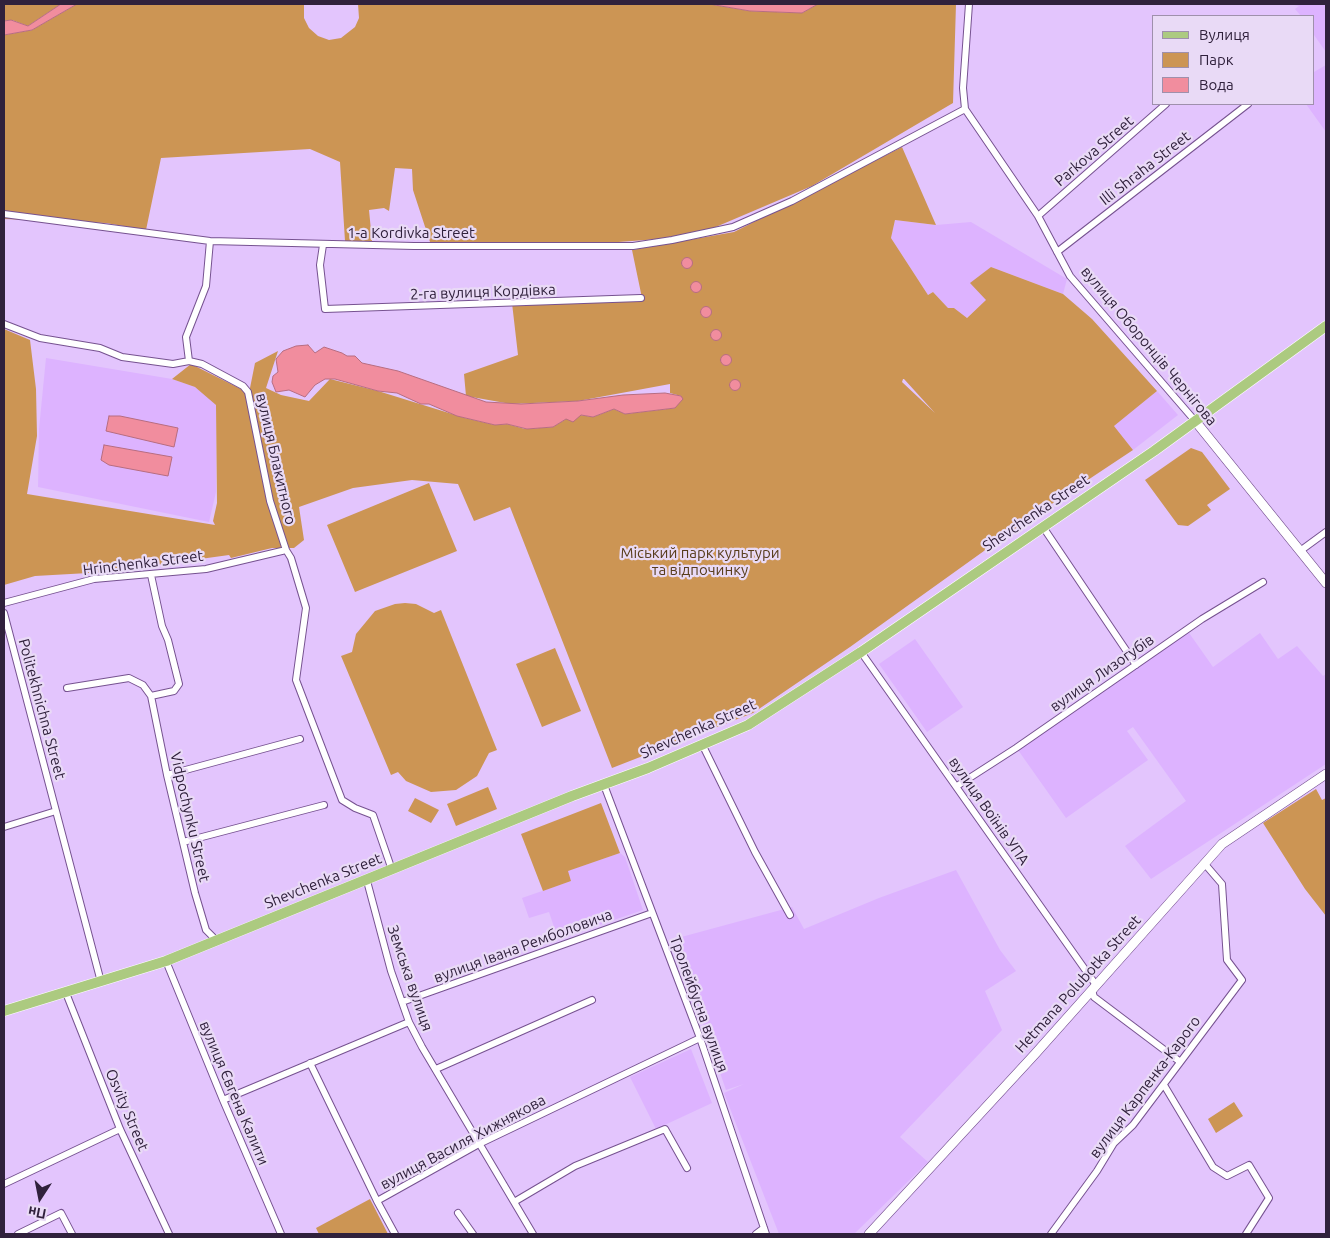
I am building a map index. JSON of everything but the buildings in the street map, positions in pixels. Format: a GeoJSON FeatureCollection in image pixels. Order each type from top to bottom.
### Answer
{"type":"FeatureCollection","features":[{"type":"Feature","properties":{"kind":"main road","name":"Shevchenka Street"},"geometry":{"type":"LineString","coordinates":[[4,1011],[166,960],[367,881],[572,796],[703,746],[748,725],[862,652],[1196,422],[1326,326]]}},
{"type":"Feature","properties":{"kind":"street"},"geometry":{"type":"LineString","coordinates":[[965,110],[963,88],[969,4]]}},
{"type":"Feature","properties":{"kind":"street","name":"Parkova Street"},"geometry":{"type":"LineString","coordinates":[[1038,216],[1165,105]]}},
{"type":"Feature","properties":{"kind":"street","name":"Illi Shraha Street"},"geometry":{"type":"LineString","coordinates":[[1057,252],[1247,105]]}},
{"type":"Feature","properties":{"kind":"street","name":"1-a Kordivka Street"},"geometry":{"type":"LineString","coordinates":[[4,214],[210,241],[323,245],[633,246],[733,227],[811,192],[965,110]]}},
{"type":"Feature","properties":{"kind":"street","name":"вулиця Оборонців Чернігова"},"geometry":{"type":"LineString","coordinates":[[965,110],[1038,216],[1070,276],[1196,422],[1326,583]]}},
{"type":"Feature","properties":{"kind":"street"},"geometry":{"type":"LineString","coordinates":[[189,361],[186,337],[206,286],[210,241]]}},
{"type":"Feature","properties":{"kind":"street","name":"2-га вулиця Кордівка"},"geometry":{"type":"LineString","coordinates":[[323,245],[320,265],[326,309],[641,298]]}},
{"type":"Feature","properties":{"kind":"street","name":"вулиця Блакитного"},"geometry":{"type":"LineString","coordinates":[[4,324],[40,338],[100,348],[122,357],[173,364],[189,361],[202,364],[232,379],[243,386],[248,392],[270,501],[286,550],[291,558],[306,608],[296,680],[342,800],[355,808],[373,814],[392,870]]}},
{"type":"Feature","properties":{"kind":"street"},"geometry":{"type":"LineString","coordinates":[[1043,526],[1136,665]]}},
{"type":"Feature","properties":{"kind":"street"},"geometry":{"type":"LineString","coordinates":[[1300,551],[1326,532]]}},
{"type":"Feature","properties":{"kind":"street","name":"Hrinchenka Street"},"geometry":{"type":"LineString","coordinates":[[4,603],[94,579],[151,575],[206,568],[286,550]]}},
{"type":"Feature","properties":{"kind":"street"},"geometry":{"type":"LineString","coordinates":[[67,688],[128,678],[143,685],[151,696],[174,691],[179,684],[168,640],[162,626],[151,575]]}},
{"type":"Feature","properties":{"kind":"street","name":"вулиця Лизогубів"},"geometry":{"type":"LineString","coordinates":[[957,786],[1202,619],[1263,582]]}},
{"type":"Feature","properties":{"kind":"street","name":"Politekhnichna Street"},"geometry":{"type":"LineString","coordinates":[[4,612],[101,982]]}},
{"type":"Feature","properties":{"kind":"street","name":"вулиця Воїнів УПА"},"geometry":{"type":"LineString","coordinates":[[862,652],[957,786],[1094,988],[1094,997],[1179,1061]]}},
{"type":"Feature","properties":{"kind":"street","name":"Vidpochynku Street"},"geometry":{"type":"LineString","coordinates":[[151,696],[167,775],[206,930],[216,940]]}},
{"type":"Feature","properties":{"kind":"street"},"geometry":{"type":"LineString","coordinates":[[167,775],[300,739]]}},
{"type":"Feature","properties":{"kind":"street"},"geometry":{"type":"LineString","coordinates":[[703,746],[755,852],[790,915]]}},
{"type":"Feature","properties":{"kind":"street","name":"Hetmana Polubotka Street"},"geometry":{"type":"LineString","coordinates":[[870,1234],[1222,844],[1326,774]]}},
{"type":"Feature","properties":{"kind":"street","name":"Тролейбусна вулиця"},"geometry":{"type":"LineString","coordinates":[[604,785],[700,1038],[765,1231]]}},
{"type":"Feature","properties":{"kind":"street"},"geometry":{"type":"LineString","coordinates":[[183,842],[324,805]]}},
{"type":"Feature","properties":{"kind":"street"},"geometry":{"type":"LineString","coordinates":[[4,827],[56,811]]}},
{"type":"Feature","properties":{"kind":"street","name":"вулиця Карпенка-Карого"},"geometry":{"type":"LineString","coordinates":[[1050,1234],[1098,1171],[1114,1144],[1133,1125],[1164,1085],[1179,1061],[1242,980],[1227,960],[1222,884],[1204,864]]}},
{"type":"Feature","properties":{"kind":"street","name":"Земська вулиця"},"geometry":{"type":"LineString","coordinates":[[367,881],[391,971],[409,1022],[533,1234]]}},
{"type":"Feature","properties":{"kind":"street","name":"вулиця Івана Ремболовича"},"geometry":{"type":"LineString","coordinates":[[402,1002],[652,913]]}},
{"type":"Feature","properties":{"kind":"street","name":"вулиця Євгена Калити"},"geometry":{"type":"LineString","coordinates":[[166,960],[223,1100],[281,1234]]}},
{"type":"Feature","properties":{"kind":"street","name":"Osvity Street"},"geometry":{"type":"LineString","coordinates":[[66,993],[120,1129],[168,1234]]}},
{"type":"Feature","properties":{"kind":"street"},"geometry":{"type":"LineString","coordinates":[[436,1069],[592,1000]]}},
{"type":"Feature","properties":{"kind":"street"},"geometry":{"type":"LineString","coordinates":[[223,1100],[409,1022]]}},
{"type":"Feature","properties":{"kind":"street","name":"вулиця Василя Хижнякова"},"geometry":{"type":"LineString","coordinates":[[310,1063],[377,1201],[479,1144],[700,1038]]}},
{"type":"Feature","properties":{"kind":"street"},"geometry":{"type":"LineString","coordinates":[[1164,1085],[1213,1167],[1227,1176],[1249,1165],[1269,1198],[1246,1234]]}},
{"type":"Feature","properties":{"kind":"street"},"geometry":{"type":"LineString","coordinates":[[4,1184],[120,1129]]}},
{"type":"Feature","properties":{"kind":"street"},"geometry":{"type":"LineString","coordinates":[[514,1202],[575,1166],[665,1129],[687,1168]]}},
{"type":"Feature","properties":{"kind":"street"},"geometry":{"type":"LineString","coordinates":[[377,1201],[395,1234]]}},
{"type":"Feature","properties":{"kind":"street"},"geometry":{"type":"LineString","coordinates":[[18,1234],[61,1213],[72,1234]]}},
{"type":"Feature","properties":{"kind":"street"},"geometry":{"type":"LineString","coordinates":[[458,1213],[473,1234]]}},
{"type":"Feature","properties":{"kind":"street"},"geometry":{"type":"LineString","coordinates":[[756,1234],[765,1231]]}},
{"type":"Feature","properties":{"kind":"shaded area"},"geometry":{"type":"Polygon","coordinates":[[[1289,4],[1326,4],[1326,52],[1315,36],[1315,15],[1300,15],[1295,9],[1299,6],[1289,4]]]}},
{"type":"Feature","properties":{"kind":"shaded area"},"geometry":{"type":"Polygon","coordinates":[[[1326,65],[1326,132],[1307,105],[1315,105],[1315,71],[1326,65]]]}},
{"type":"Feature","properties":{"kind":"shaded area"},"geometry":{"type":"Polygon","coordinates":[[[895,220],[936,225],[971,222],[1067,279],[1063,294],[991,267],[987,300],[966,318],[954,308],[948,308],[933,292],[928,295],[891,238],[895,220]]]}},
{"type":"Feature","properties":{"kind":"shaded area"},"geometry":{"type":"Polygon","coordinates":[[[46,358],[172,379],[195,387],[208,396],[216,405],[216,492],[209,522],[38,487],[39,429],[46,358]]]}},
{"type":"Feature","properties":{"kind":"shaded area"},"geometry":{"type":"Polygon","coordinates":[[[1157,391],[1178,415],[1133,450],[1114,426],[1157,391]]]}},
{"type":"Feature","properties":{"kind":"shaded area"},"geometry":{"type":"Polygon","coordinates":[[[1187,630],[1213,667],[1260,633],[1278,659],[1297,646],[1323,676],[1326,674],[1326,764],[1151,879],[1125,846],[1186,801],[1133,727],[1127,731],[1148,760],[1066,818],[1018,750],[1187,630]]]}},
{"type":"Feature","properties":{"kind":"shaded area"},"geometry":{"type":"Polygon","coordinates":[[[915,639],[963,707],[927,732],[879,664],[915,639]]]}},
{"type":"Feature","properties":{"kind":"shaded area"},"geometry":{"type":"Polygon","coordinates":[[[620,853],[625,857],[643,910],[558,939],[549,912],[529,918],[522,898],[571,881],[567,871],[620,853]]]}},
{"type":"Feature","properties":{"kind":"shaded area"},"geometry":{"type":"Polygon","coordinates":[[[956,870],[1000,950],[1016,971],[985,991],[1002,1030],[900,1137],[928,1162],[854,1234],[779,1234],[724,1093],[744,1084],[726,1090],[674,939],[792,907],[804,929],[879,898],[956,870]]]}},
{"type":"Feature","properties":{"kind":"shaded area"},"geometry":{"type":"Polygon","coordinates":[[[691,1049],[712,1103],[656,1129],[630,1077],[691,1049]]]}},
{"type":"Feature","properties":{"kind":"green space"},"geometry":{"type":"Polygon","coordinates":[[[4,4],[61,4],[28,26],[12,20],[4,21],[4,4]]]}},
{"type":"Feature","properties":{"kind":"green space"},"geometry":{"type":"Polygon","coordinates":[[[77,4],[304,4],[304,18],[309,28],[318,36],[329,40],[341,38],[355,27],[359,18],[358,4],[709,4],[750,11],[802,13],[818,4],[956,4],[953,103],[812,186],[711,229],[659,239],[605,243],[430,242],[413,190],[412,169],[395,168],[389,211],[384,208],[369,210],[372,241],[365,243],[345,241],[340,162],[310,149],[161,158],[146,230],[106,223],[4,219],[4,35],[32,30],[77,4]]]}},
{"type":"Feature","properties":{"kind":"green space","name":"Міський парк культури та відпочинку"},"geometry":{"type":"Polygon","coordinates":[[[902,147],[936,225],[895,220],[891,238],[928,295],[933,292],[948,308],[954,308],[967,318],[986,300],[970,283],[991,267],[1063,294],[1092,319],[1157,391],[1114,426],[1133,450],[1023,523],[850,647],[753,713],[612,768],[510,507],[474,521],[458,484],[412,480],[353,488],[299,507],[304,540],[294,548],[272,548],[231,558],[229,555],[106,572],[35,576],[4,585],[4,329],[30,340],[36,389],[37,436],[27,494],[215,525],[213,521],[217,503],[216,405],[195,387],[172,379],[191,364],[249,393],[255,363],[278,351],[266,388],[281,395],[309,401],[330,379],[378,391],[465,418],[495,425],[507,424],[525,429],[553,427],[566,419],[580,415],[593,417],[614,409],[625,414],[675,408],[681,396],[670,393],[670,384],[578,401],[511,404],[466,396],[464,374],[518,355],[512,303],[642,298],[632,250],[734,232],[902,147]],[[904,379],[902,382],[935,413],[904,379]]]}},
{"type":"Feature","properties":{"kind":"green space"},"geometry":{"type":"Polygon","coordinates":[[[1191,448],[1202,452],[1230,489],[1207,505],[1211,510],[1188,526],[1178,525],[1145,480],[1191,448]]]}},
{"type":"Feature","properties":{"kind":"green space"},"geometry":{"type":"Polygon","coordinates":[[[429,483],[457,551],[355,592],[327,525],[429,483]]]}},
{"type":"Feature","properties":{"kind":"green space"},"geometry":{"type":"Polygon","coordinates":[[[395,604],[416,604],[434,613],[441,610],[497,750],[489,753],[477,776],[456,790],[431,792],[406,781],[398,772],[391,775],[341,656],[352,652],[356,634],[375,611],[395,604]]]}},
{"type":"Feature","properties":{"kind":"green space"},"geometry":{"type":"Polygon","coordinates":[[[555,648],[581,711],[542,727],[516,664],[555,648]]]}},
{"type":"Feature","properties":{"kind":"green space"},"geometry":{"type":"Polygon","coordinates":[[[488,787],[497,809],[456,826],[447,804],[488,787]]]}},
{"type":"Feature","properties":{"kind":"green space"},"geometry":{"type":"Polygon","coordinates":[[[1316,789],[1322,800],[1326,798],[1326,916],[1305,889],[1263,823],[1316,789]]]}},
{"type":"Feature","properties":{"kind":"green space"},"geometry":{"type":"Polygon","coordinates":[[[415,798],[439,810],[431,823],[408,811],[415,798]]]}},
{"type":"Feature","properties":{"kind":"green space"},"geometry":{"type":"Polygon","coordinates":[[[601,803],[620,853],[568,871],[571,881],[543,891],[521,834],[601,803]]]}},
{"type":"Feature","properties":{"kind":"green space"},"geometry":{"type":"Polygon","coordinates":[[[1234,1102],[1243,1116],[1216,1133],[1208,1119],[1234,1102]]]}},
{"type":"Feature","properties":{"kind":"green space"},"geometry":{"type":"Polygon","coordinates":[[[370,1199],[388,1234],[319,1234],[316,1228],[370,1199]]]}},
{"type":"Feature","properties":{"kind":"water"},"geometry":{"type":"Polygon","coordinates":[[[61,4],[77,4],[32,30],[4,35],[4,21],[11,20],[28,26],[61,4]]]}},
{"type":"Feature","properties":{"kind":"water"},"geometry":{"type":"Polygon","coordinates":[[[709,4],[818,4],[802,13],[750,11],[709,4]]]}},
{"type":"Feature","properties":{"kind":"water"},"geometry":{"type":"Polygon","coordinates":[[[687,257],[693,263],[687,269],[681,263],[687,257]]]}},
{"type":"Feature","properties":{"kind":"water"},"geometry":{"type":"Polygon","coordinates":[[[696,281],[702,287],[696,293],[690,287],[696,281]]]}},
{"type":"Feature","properties":{"kind":"water"},"geometry":{"type":"Polygon","coordinates":[[[706,306],[712,312],[706,318],[700,312],[706,306]]]}},
{"type":"Feature","properties":{"kind":"water"},"geometry":{"type":"Polygon","coordinates":[[[716,329],[722,335],[716,341],[710,335],[716,329]]]}},
{"type":"Feature","properties":{"kind":"water"},"geometry":{"type":"Polygon","coordinates":[[[308,345],[315,353],[324,347],[347,356],[355,356],[362,363],[398,371],[486,402],[521,404],[665,393],[681,396],[683,399],[675,408],[625,414],[614,409],[593,417],[581,415],[573,422],[566,419],[553,427],[527,429],[507,424],[495,425],[457,416],[429,404],[421,404],[397,393],[378,391],[335,379],[325,379],[315,385],[305,397],[289,390],[276,392],[272,382],[273,376],[278,372],[276,359],[283,351],[296,346],[308,345]]]}},
{"type":"Feature","properties":{"kind":"water"},"geometry":{"type":"Polygon","coordinates":[[[726,354],[732,360],[726,366],[720,360],[726,354]]]}},
{"type":"Feature","properties":{"kind":"water"},"geometry":{"type":"Polygon","coordinates":[[[735,379],[741,385],[735,391],[729,385],[735,379]]]}},
{"type":"Feature","properties":{"kind":"water"},"geometry":{"type":"Polygon","coordinates":[[[109,416],[120,416],[178,428],[174,447],[106,431],[109,416]]]}},
{"type":"Feature","properties":{"kind":"water"},"geometry":{"type":"Polygon","coordinates":[[[104,445],[172,457],[168,476],[109,465],[101,460],[104,445]]]}}]}
